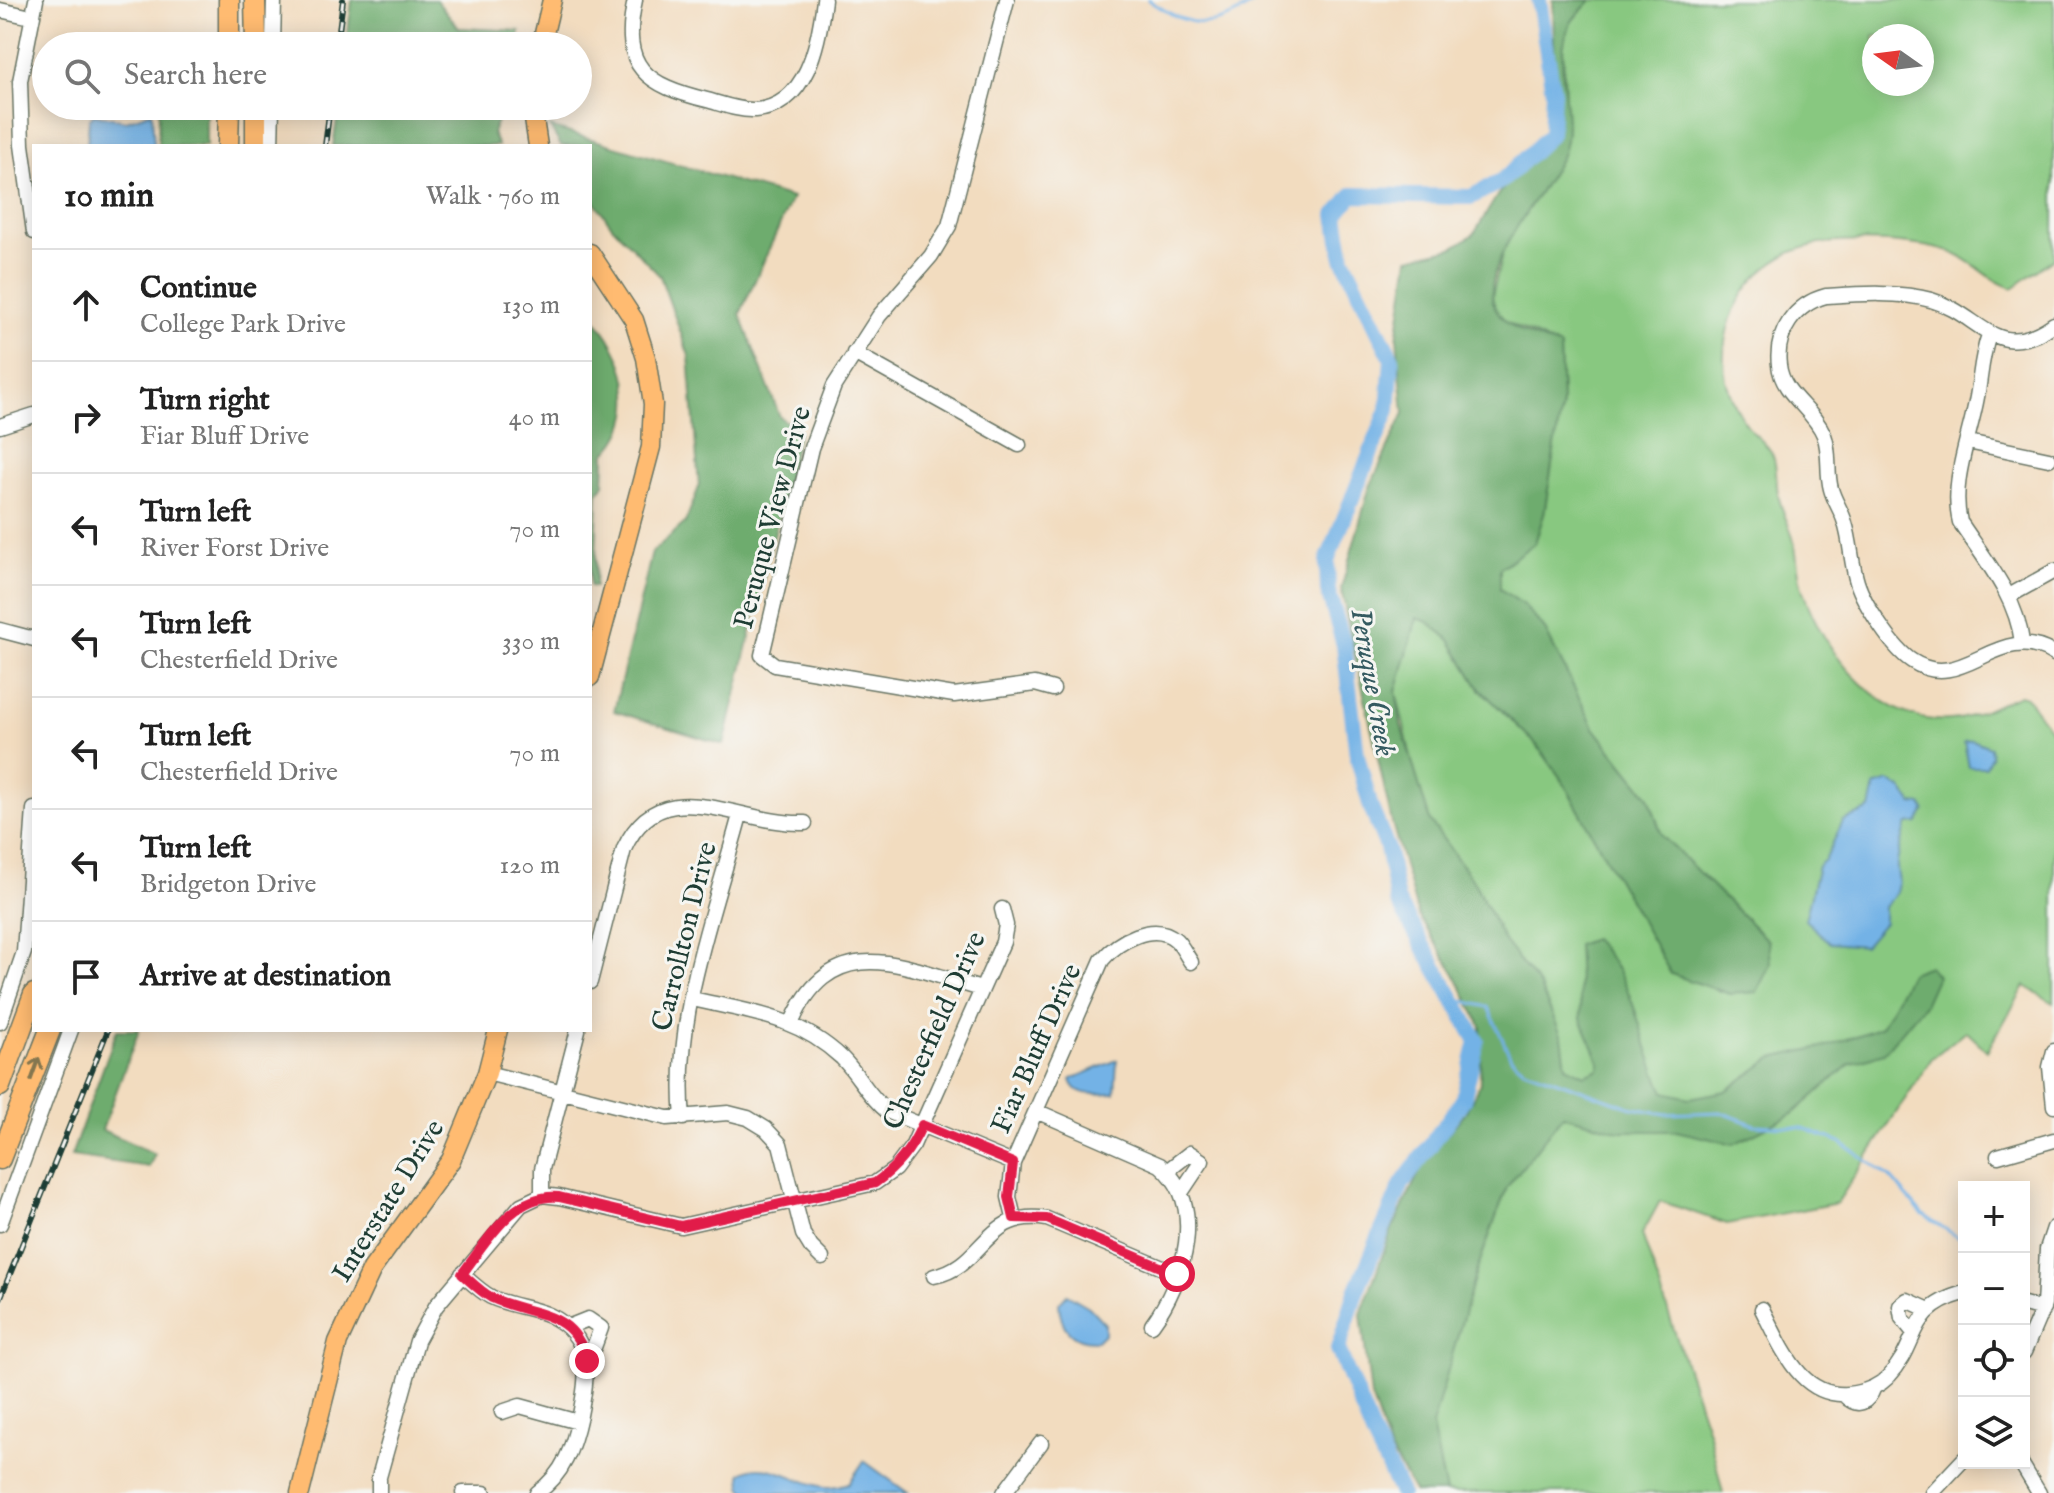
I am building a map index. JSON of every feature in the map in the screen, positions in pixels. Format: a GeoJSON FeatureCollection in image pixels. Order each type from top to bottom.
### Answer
{"type":"FeatureCollection","features":[{"type":"Feature","properties":{"kind":"highway"},"geometry":{"type":"LineString","coordinates":[[229,0],[229,32]]}},
{"type":"Feature","properties":{"kind":"highway"},"geometry":{"type":"LineString","coordinates":[[255,0],[256,32]]}},
{"type":"Feature","properties":{"kind":"highway"},"geometry":{"type":"LineString","coordinates":[[228,144],[229,120]]}},
{"type":"Feature","properties":{"kind":"highway"},"geometry":{"type":"LineString","coordinates":[[256,120],[256,144]]}},
{"type":"Feature","properties":{"kind":"highway"},"geometry":{"type":"LineString","coordinates":[[0,1086],[32,999]]}},
{"type":"Feature","properties":{"kind":"highway"},"geometry":{"type":"LineString","coordinates":[[0,1159],[49,1032]]}},
{"type":"Feature","properties":{"kind":"main road"},"geometry":{"type":"LineString","coordinates":[[544,32],[552,0]]}},
{"type":"Feature","properties":{"kind":"main road"},"geometry":{"type":"LineString","coordinates":[[534,120],[538,144]]}},
{"type":"Feature","properties":{"kind":"main road"},"geometry":{"type":"LineString","coordinates":[[592,256],[627,308],[639,332],[653,404],[651,447],[592,669]]}},
{"type":"Feature","properties":{"kind":"main road","name":"Interstate Drive"},"geometry":{"type":"LineString","coordinates":[[300,1493],[338,1342],[372,1269],[451,1160],[487,1073],[497,1032]]}},
{"type":"Feature","properties":{"kind":"street"},"geometry":{"type":"LineString","coordinates":[[32,218],[22,145],[20,81],[36,0]]}},
{"type":"Feature","properties":{"kind":"street"},"geometry":{"type":"LineString","coordinates":[[273,32],[274,0]]}},
{"type":"Feature","properties":{"kind":"street"},"geometry":{"type":"LineString","coordinates":[[635,0],[630,43],[648,77],[674,92],[747,110],[778,104],[800,85],[808,67],[824,0]]}},
{"type":"Feature","properties":{"kind":"street","name":"Peruque View Drive"},"geometry":{"type":"LineString","coordinates":[[1007,0],[949,226],[931,256],[879,316],[834,386],[811,448],[763,646],[766,661],[809,673],[954,695],[1035,684],[1053,689]]}},
{"type":"Feature","properties":{"kind":"street"},"geometry":{"type":"LineString","coordinates":[[0,10],[31,17]]}},
{"type":"Feature","properties":{"kind":"street"},"geometry":{"type":"LineString","coordinates":[[271,144],[272,120]]}},
{"type":"Feature","properties":{"kind":"street"},"geometry":{"type":"LineString","coordinates":[[2054,324],[2042,333],[2020,340],[1989,335],[1933,300],[1826,296],[1802,307],[1791,318],[1781,340],[1779,364],[1787,389],[1811,413],[1823,433],[1830,488],[1846,523],[1858,586],[1895,646],[1924,668],[1943,670],[1964,666],[1997,647],[2022,642],[2054,654]]}},
{"type":"Feature","properties":{"kind":"street"},"geometry":{"type":"LineString","coordinates":[[1989,335],[1981,359],[1957,491],[1960,522],[2009,596],[2019,619],[2022,642]]}},
{"type":"Feature","properties":{"kind":"street"},"geometry":{"type":"LineString","coordinates":[[854,353],[1019,445]]}},
{"type":"Feature","properties":{"kind":"street"},"geometry":{"type":"LineString","coordinates":[[0,426],[32,416]]}},
{"type":"Feature","properties":{"kind":"street"},"geometry":{"type":"LineString","coordinates":[[1968,442],[2049,459]]}},
{"type":"Feature","properties":{"kind":"street"},"geometry":{"type":"LineString","coordinates":[[2009,596],[2054,571]]}},
{"type":"Feature","properties":{"kind":"street"},"geometry":{"type":"LineString","coordinates":[[0,630],[32,638]]}},
{"type":"Feature","properties":{"kind":"street"},"geometry":{"type":"LineString","coordinates":[[592,975],[632,833],[647,817],[667,806],[685,802],[779,825],[805,823]]}},
{"type":"Feature","properties":{"kind":"street","name":"Carrollton Drive"},"geometry":{"type":"LineString","coordinates":[[683,1118],[681,1056],[692,999],[740,815]]}},
{"type":"Feature","properties":{"kind":"street"},"geometry":{"type":"LineString","coordinates":[[0,1022],[24,952],[32,838]]}},
{"type":"Feature","properties":{"kind":"street","name":"Chesterfield Drive"},"geometry":{"type":"LineString","coordinates":[[542,1195],[681,1226],[875,1183],[895,1169],[913,1145],[1003,942],[1006,925],[1002,909]]}},
{"type":"Feature","properties":{"kind":"street","name":"Fiar Bluff Drive"},"geometry":{"type":"LineString","coordinates":[[1014,1218],[1009,1197],[1013,1163],[1102,960],[1115,945],[1131,937],[1161,934],[1174,938],[1191,962]]}},
{"type":"Feature","properties":{"kind":"street"},"geometry":{"type":"LineString","coordinates":[[792,1022],[803,998],[831,969],[872,959],[981,989]]}},
{"type":"Feature","properties":{"kind":"street"},"geometry":{"type":"LineString","coordinates":[[692,999],[792,1022],[845,1061],[874,1101],[887,1111],[1013,1163]]}},
{"type":"Feature","properties":{"kind":"street"},"geometry":{"type":"LineString","coordinates":[[0,1224],[70,1032]]}},
{"type":"Feature","properties":{"kind":"street"},"geometry":{"type":"LineString","coordinates":[[379,1493],[379,1477],[417,1341],[436,1306],[507,1217],[521,1205],[542,1195],[542,1169],[577,1032]]}},
{"type":"Feature","properties":{"kind":"street"},"geometry":{"type":"LineString","coordinates":[[2054,1051],[2050,1067],[2054,1106]]}},
{"type":"Feature","properties":{"kind":"street"},"geometry":{"type":"LineString","coordinates":[[487,1073],[667,1118],[728,1113],[748,1118],[766,1129],[780,1144],[803,1234],[822,1258]]}},
{"type":"Feature","properties":{"kind":"street"},"geometry":{"type":"LineString","coordinates":[[1036,1111],[1167,1171],[1182,1191],[1188,1206],[1189,1226],[1170,1301],[1152,1325]]}},
{"type":"Feature","properties":{"kind":"street"},"geometry":{"type":"LineString","coordinates":[[1998,1156],[2054,1140]]}},
{"type":"Feature","properties":{"kind":"street"},"geometry":{"type":"LineString","coordinates":[[1167,1171],[1190,1153],[1202,1161],[1182,1191]]}},
{"type":"Feature","properties":{"kind":"street"},"geometry":{"type":"LineString","coordinates":[[934,1276],[964,1265],[989,1234],[1014,1218],[1047,1219],[1177,1274]]}},
{"type":"Feature","properties":{"kind":"street"},"geometry":{"type":"LineString","coordinates":[[2030,1338],[2043,1309],[2048,1281],[2047,1249],[2054,1228]]}},
{"type":"Feature","properties":{"kind":"street"},"geometry":{"type":"LineString","coordinates":[[462,1274],[493,1298],[550,1315],[582,1341],[587,1381],[578,1422],[566,1461],[553,1481],[541,1492]]}},
{"type":"Feature","properties":{"kind":"street"},"geometry":{"type":"LineString","coordinates":[[1762,1309],[1801,1377],[1822,1391],[1844,1395],[1874,1386],[1889,1377],[1927,1309],[1958,1296]]}},
{"type":"Feature","properties":{"kind":"street"},"geometry":{"type":"LineString","coordinates":[[1914,1333],[1902,1318],[1900,1306],[1907,1300],[1927,1309]]}},
{"type":"Feature","properties":{"kind":"street"},"geometry":{"type":"LineString","coordinates":[[2030,1306],[2043,1309]]}},
{"type":"Feature","properties":{"kind":"street"},"geometry":{"type":"LineString","coordinates":[[568,1327],[588,1319],[601,1328],[594,1347],[585,1354]]}},
{"type":"Feature","properties":{"kind":"street"},"geometry":{"type":"LineString","coordinates":[[502,1412],[520,1406],[578,1422]]}},
{"type":"Feature","properties":{"kind":"street"},"geometry":{"type":"LineString","coordinates":[[1004,1493],[1041,1443]]}},
{"type":"Feature","properties":{"kind":"street"},"geometry":{"type":"LineString","coordinates":[[1932,1493],[1958,1465]]}},
{"type":"Feature","properties":{"kind":"street"},"geometry":{"type":"LineString","coordinates":[[2025,1469],[2039,1493]]}},
{"type":"Feature","properties":{"kind":"street"},"geometry":{"type":"LineString","coordinates":[[463,1493],[484,1493]]}},
{"type":"Feature","properties":{"kind":"green space"},"geometry":{"type":"Polygon","coordinates":[[[352,0],[436,0],[459,28],[520,31],[520,32],[348,32],[352,0]]]}},
{"type":"Feature","properties":{"kind":"green space"},"geometry":{"type":"Polygon","coordinates":[[[1553,0],[1591,0],[1573,19],[1565,39],[1566,140],[1554,170],[1506,246],[1492,284],[1493,301],[1503,318],[1520,331],[1560,347],[1562,403],[1544,514],[1535,543],[1500,568],[1500,589],[1522,604],[1544,628],[1594,728],[1649,797],[1662,836],[1768,941],[1770,964],[1757,992],[1730,994],[1671,974],[1562,780],[1537,745],[1480,689],[1450,640],[1428,622],[1417,618],[1396,691],[1401,725],[1430,821],[1474,882],[1504,941],[1540,987],[1562,1037],[1566,1066],[1585,1075],[1599,1069],[1600,1063],[1581,1019],[1577,945],[1593,939],[1608,956],[1628,992],[1664,1092],[1690,1098],[1726,1091],[1772,1058],[1831,1045],[1881,1027],[1910,973],[1929,966],[1937,976],[1924,1005],[1884,1053],[1850,1064],[1793,1114],[1734,1144],[1676,1131],[1620,1131],[1563,1115],[1507,1187],[1475,1275],[1432,1426],[1446,1493],[1415,1493],[1389,1449],[1371,1397],[1361,1314],[1391,1232],[1425,1160],[1465,1113],[1480,1084],[1481,1026],[1455,974],[1418,915],[1392,823],[1341,589],[1369,489],[1404,413],[1397,338],[1409,258],[1452,248],[1474,234],[1498,194],[1536,152],[1556,139],[1553,0]]]}},
{"type":"Feature","properties":{"kind":"green space"},"geometry":{"type":"Polygon","coordinates":[[[1591,0],[2054,0],[2054,258],[2013,288],[1958,255],[1934,248],[1854,241],[1816,245],[1781,258],[1750,284],[1739,301],[1725,339],[1724,360],[1730,393],[1746,424],[1773,456],[1778,493],[1793,538],[1803,591],[1826,639],[1842,663],[1861,684],[1883,701],[1906,713],[1932,720],[1959,719],[2020,695],[2026,697],[2054,735],[2054,1003],[2025,986],[1987,1051],[1966,1031],[1932,1058],[1837,1203],[1727,1224],[1660,1201],[1642,1234],[1709,1434],[1723,1493],[1446,1493],[1431,1426],[1475,1275],[1507,1187],[1563,1114],[1540,987],[1504,941],[1474,882],[1430,821],[1415,774],[1396,691],[1417,618],[1428,621],[1450,640],[1480,689],[1537,745],[1562,780],[1671,974],[1730,994],[1768,941],[1662,836],[1649,797],[1594,728],[1544,628],[1522,604],[1500,589],[1500,568],[1535,543],[1544,514],[1562,403],[1560,347],[1505,321],[1496,310],[1492,296],[1504,247],[1549,176],[1565,99],[1563,42],[1570,23],[1591,0]]]}},
{"type":"Feature","properties":{"kind":"green space"},"geometry":{"type":"Polygon","coordinates":[[[159,120],[206,120],[206,144],[158,144],[159,120]]]}},
{"type":"Feature","properties":{"kind":"green space"},"geometry":{"type":"Polygon","coordinates":[[[337,120],[497,120],[492,133],[497,144],[333,144],[337,120]]]}},
{"type":"Feature","properties":{"kind":"green space"},"geometry":{"type":"Polygon","coordinates":[[[550,127],[792,198],[740,314],[780,417],[799,431],[724,745],[614,711],[652,552],[685,523],[699,487],[689,356],[660,276],[612,226],[592,198],[592,144],[560,144],[550,127]]]}},
{"type":"Feature","properties":{"kind":"green space"},"geometry":{"type":"Polygon","coordinates":[[[592,316],[603,329],[622,364],[628,402],[618,438],[605,454],[604,484],[598,493],[595,587],[592,586],[592,316]]]}},
{"type":"Feature","properties":{"kind":"green space"},"geometry":{"type":"Polygon","coordinates":[[[116,1032],[138,1032],[102,1130],[155,1154],[149,1167],[71,1156],[116,1032]]]}},
{"type":"Feature","properties":{"kind":"water"},"geometry":{"type":"Polygon","coordinates":[[[89,120],[152,120],[154,144],[87,144],[89,120]]]}},
{"type":"Feature","properties":{"kind":"water"},"geometry":{"type":"Polygon","coordinates":[[[1972,740],[1990,747],[1991,756],[1986,767],[1969,767],[1964,742],[1972,740]]]}},
{"type":"Feature","properties":{"kind":"water"},"geometry":{"type":"Polygon","coordinates":[[[1889,781],[1901,789],[1913,804],[1922,805],[1925,810],[1918,823],[1908,824],[1905,832],[1897,863],[1897,892],[1884,907],[1884,923],[1864,946],[1830,943],[1805,920],[1818,866],[1825,860],[1843,821],[1870,809],[1875,786],[1889,781]]]}},
{"type":"Feature","properties":{"kind":"water"},"geometry":{"type":"Polygon","coordinates":[[[1117,1060],[1115,1093],[1089,1094],[1074,1086],[1071,1080],[1074,1078],[1117,1060]]]}},
{"type":"Feature","properties":{"kind":"water"},"geometry":{"type":"Polygon","coordinates":[[[1067,1294],[1089,1307],[1105,1324],[1105,1333],[1097,1341],[1080,1339],[1065,1326],[1059,1303],[1067,1294]]]}},
{"type":"Feature","properties":{"kind":"water"},"geometry":{"type":"Polygon","coordinates":[[[864,1461],[908,1493],[747,1493],[742,1486],[741,1474],[761,1468],[819,1486],[839,1486],[849,1483],[864,1461]]]}},
{"type":"Feature","properties":{"kind":"waterway"},"geometry":{"type":"LineString","coordinates":[[1149,0],[1178,17],[1204,23],[1229,17],[1259,0]]}},
{"type":"Feature","properties":{"kind":"waterway","name":"Peruque Creek"},"geometry":{"type":"LineString","coordinates":[[1401,1493],[1375,1440],[1338,1349],[1356,1292],[1402,1184],[1463,1100],[1477,1041],[1397,900],[1387,847],[1371,808],[1357,755],[1344,645],[1328,591],[1327,561],[1388,410],[1392,359],[1343,258],[1336,215],[1352,195],[1471,197],[1503,180],[1551,134],[1553,92],[1539,0]]}},
{"type":"Feature","properties":{"kind":"waterway"},"geometry":{"type":"LineString","coordinates":[[1451,998],[1488,1007],[1511,1058],[1524,1069],[1629,1107],[1666,1114],[1720,1112],[1755,1125],[1803,1128],[1840,1142],[1890,1177],[1922,1214],[1958,1237]]}},
{"type":"Feature","properties":{"kind":"railway"},"geometry":{"type":"LineString","coordinates":[[339,32],[343,0]]}},
{"type":"Feature","properties":{"kind":"railway"},"geometry":{"type":"LineString","coordinates":[[325,144],[328,120]]}},
{"type":"Feature","properties":{"kind":"railway"},"geometry":{"type":"LineString","coordinates":[[0,1299],[107,1032]]}},
{"type":"Feature","properties":{"kind":"route"},"geometry":{"type":"LineString","coordinates":[[587,1361],[582,1341],[568,1327],[550,1315],[493,1298],[462,1274],[507,1217],[521,1205],[542,1195],[559,1197],[662,1224],[681,1226],[875,1183],[895,1169],[913,1145],[922,1125],[1013,1163],[1009,1197],[1014,1218],[1031,1216],[1047,1219],[1177,1274]]}}]}
